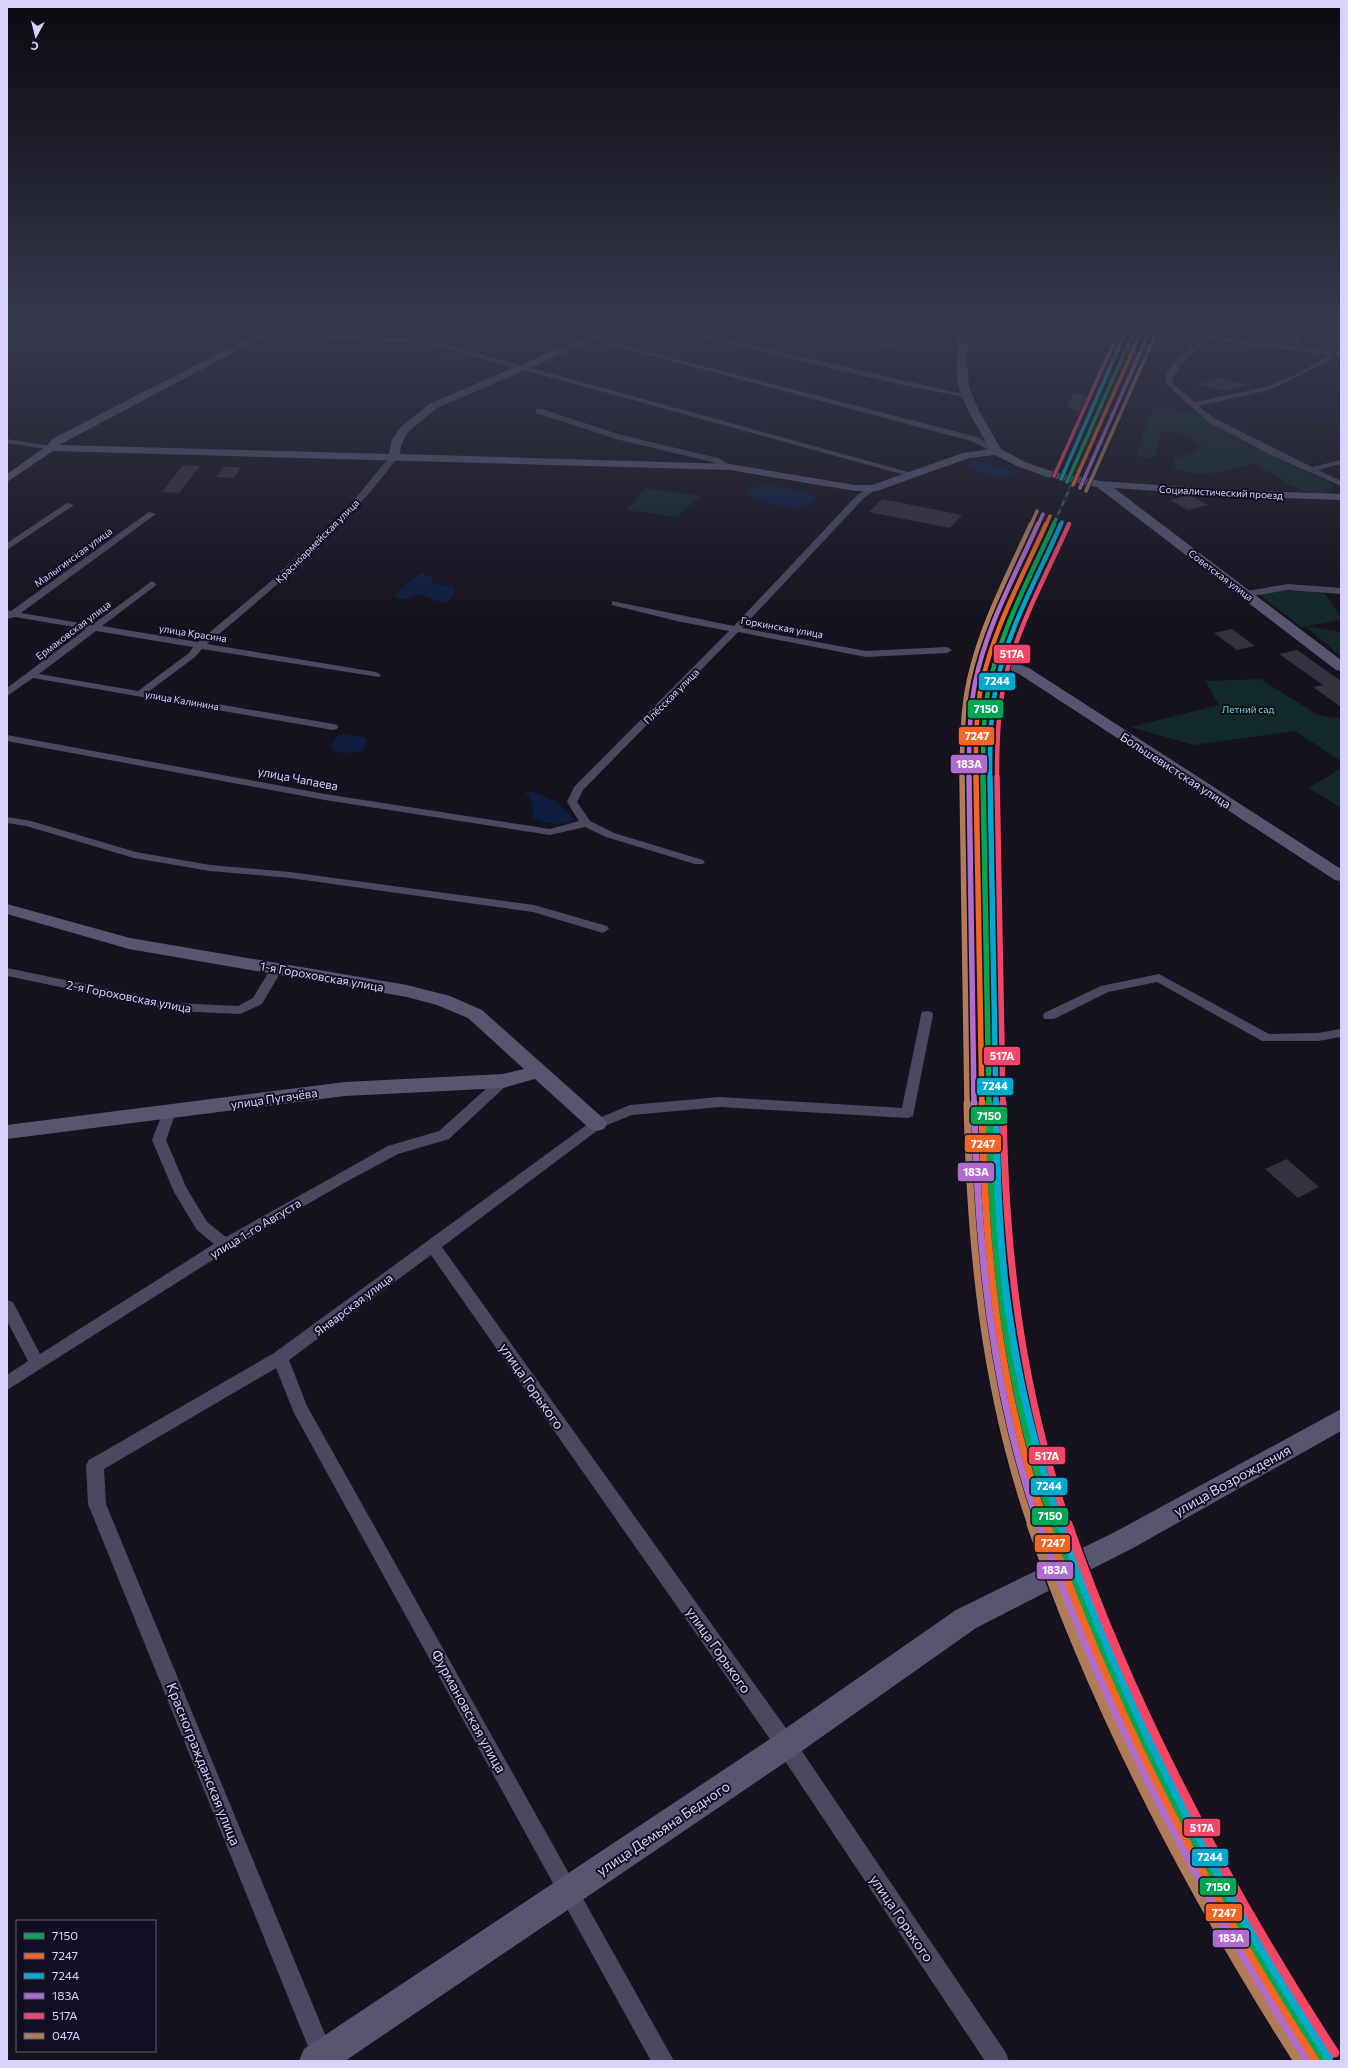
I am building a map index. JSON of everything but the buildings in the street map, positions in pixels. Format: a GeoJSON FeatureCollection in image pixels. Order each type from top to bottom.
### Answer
{"type":"FeatureCollection","features":[{"type":"Feature","properties":{"kind":"main road"},"geometry":{"type":"LineString","coordinates":[[7,479],[56,442],[87,426]]}},
{"type":"Feature","properties":{"kind":"main road","name":"Красноармейская улица"},"geometry":{"type":"LineString","coordinates":[[394,457],[394,449],[397,439],[410,426]]}},
{"type":"Feature","properties":{"kind":"main road"},"geometry":{"type":"LineString","coordinates":[[50,448],[730,467],[779,474],[855,488],[874,489],[967,455],[997,451],[982,426]]}},
{"type":"Feature","properties":{"kind":"main road","name":"Социалистический проезд"},"geometry":{"type":"LineString","coordinates":[[997,451],[1021,464],[1052,475],[1101,484],[1229,493],[1341,497]]}},
{"type":"Feature","properties":{"kind":"main road","name":"Советская улица"},"geometry":{"type":"LineString","coordinates":[[1101,484],[1341,667]]}},
{"type":"Feature","properties":{"kind":"main road","name":"Большевистская улица"},"geometry":{"type":"LineString","coordinates":[[1011,665],[1024,671],[1341,876]]}},
{"type":"Feature","properties":{"kind":"main road","name":"1-я Гороховская улица"},"geometry":{"type":"LineString","coordinates":[[7,909],[129,943],[408,991],[443,1000],[475,1014],[597,1124]]}},
{"type":"Feature","properties":{"kind":"main road","name":"улица Пугачёва"},"geometry":{"type":"LineString","coordinates":[[7,1132],[345,1088],[503,1081],[540,1072]]}},
{"type":"Feature","properties":{"kind":"main road","name":"улица Возрождения"},"geometry":{"type":"LineString","coordinates":[[1011,1597],[1124,1540],[1341,1419]]}},
{"type":"Feature","properties":{"kind":"main road","name":"улица Демьяна Бедного"},"geometry":{"type":"LineString","coordinates":[[321,2060],[569,1890],[786,1745],[966,1619],[1011,1597]]}},
{"type":"Feature","properties":{"kind":"street"},"geometry":{"type":"LineString","coordinates":[[584,426],[619,437],[714,460],[730,467]]}},
{"type":"Feature","properties":{"kind":"street"},"geometry":{"type":"LineString","coordinates":[[739,426],[915,474]]}},
{"type":"Feature","properties":{"kind":"street"},"geometry":{"type":"LineString","coordinates":[[923,426],[974,439],[997,451]]}},
{"type":"Feature","properties":{"kind":"street"},"geometry":{"type":"LineString","coordinates":[[1222,426],[1341,484]]}},
{"type":"Feature","properties":{"kind":"street"},"geometry":{"type":"LineString","coordinates":[[7,441],[50,448]]}},
{"type":"Feature","properties":{"kind":"street","name":"Красноармейская улица"},"geometry":{"type":"LineString","coordinates":[[141,693],[192,655],[200,645],[274,584],[348,513],[394,457]]}},
{"type":"Feature","properties":{"kind":"street"},"geometry":{"type":"LineString","coordinates":[[1311,470],[1341,462]]}},
{"type":"Feature","properties":{"kind":"street","name":"Плёсская улица"},"geometry":{"type":"LineString","coordinates":[[586,824],[572,802],[578,789],[735,630],[860,496],[874,489]]}},
{"type":"Feature","properties":{"kind":"street"},"geometry":{"type":"LineString","coordinates":[[7,547],[70,504]]}},
{"type":"Feature","properties":{"kind":"street","name":"Малыгинская улица"},"geometry":{"type":"LineString","coordinates":[[9,615],[152,514]]}},
{"type":"Feature","properties":{"kind":"street","name":"Ермаковская улица"},"geometry":{"type":"LineString","coordinates":[[7,693],[152,584]]}},
{"type":"Feature","properties":{"kind":"street"},"geometry":{"type":"LineString","coordinates":[[1246,594],[1288,587],[1341,592]]}},
{"type":"Feature","properties":{"kind":"street","name":"Горкинская улица"},"geometry":{"type":"LineString","coordinates":[[615,603],[735,630],[866,654],[947,650]]}},
{"type":"Feature","properties":{"kind":"street","name":"улица Красина"},"geometry":{"type":"LineString","coordinates":[[9,615],[200,645],[376,675]]}},
{"type":"Feature","properties":{"kind":"street","name":"улица Калинина"},"geometry":{"type":"LineString","coordinates":[[30,675],[333,727]]}},
{"type":"Feature","properties":{"kind":"street","name":"улица Чапаева"},"geometry":{"type":"LineString","coordinates":[[7,738],[325,797],[550,832],[586,824]]}},
{"type":"Feature","properties":{"kind":"street"},"geometry":{"type":"LineString","coordinates":[[7,820],[27,823],[134,855],[210,868],[290,875],[534,909],[603,929]]}},
{"type":"Feature","properties":{"kind":"street"},"geometry":{"type":"LineString","coordinates":[[586,824],[610,835],[699,862]]}},
{"type":"Feature","properties":{"kind":"street","name":"2-я Гороховская улица"},"geometry":{"type":"LineString","coordinates":[[7,972],[176,1007],[240,1010],[258,1001],[277,968]]}},
{"type":"Feature","properties":{"kind":"street"},"geometry":{"type":"LineString","coordinates":[[1049,1016],[1105,989],[1159,978],[1267,1038],[1318,1037],[1341,1033]]}},
{"type":"Feature","properties":{"kind":"street","name":"Январская улица"},"geometry":{"type":"LineString","coordinates":[[95,1465],[280,1358],[597,1124],[630,1110],[720,1102],[908,1113],[927,1015]]}},
{"type":"Feature","properties":{"kind":"street","name":"улица 1-го Августа"},"geometry":{"type":"LineString","coordinates":[[7,1383],[225,1245],[393,1150],[444,1135],[503,1081]]}},
{"type":"Feature","properties":{"kind":"street"},"geometry":{"type":"LineString","coordinates":[[169,1112],[159,1140],[179,1188],[202,1226],[225,1245]]}},
{"type":"Feature","properties":{"kind":"street","name":"улица Горького"},"geometry":{"type":"LineString","coordinates":[[432,1245],[786,1745],[998,2061]]}},
{"type":"Feature","properties":{"kind":"street"},"geometry":{"type":"LineString","coordinates":[[7,1306],[37,1363]]}},
{"type":"Feature","properties":{"kind":"street","name":"Фурмановская улица"},"geometry":{"type":"LineString","coordinates":[[280,1358],[300,1408],[663,2061]]}},
{"type":"Feature","properties":{"kind":"street","name":"Красногражданская улица"},"geometry":{"type":"LineString","coordinates":[[95,1465],[97,1504],[321,2060]]}},
{"type":"Feature","properties":{"kind":"green space"},"geometry":{"type":"Polygon","coordinates":[[[1146,426],[1216,426],[1236,438],[1334,485],[1327,492],[1318,494],[1307,492],[1283,481],[1254,463],[1214,473],[1204,474],[1184,471],[1174,467],[1175,459],[1195,452],[1202,445],[1187,436],[1167,430],[1160,434],[1156,455],[1147,458],[1137,455],[1146,426]]]}},
{"type":"Feature","properties":{"kind":"green space"},"geometry":{"type":"Polygon","coordinates":[[[646,488],[700,496],[677,517],[626,510],[646,488]]]}},
{"type":"Feature","properties":{"kind":"green space"},"geometry":{"type":"Polygon","coordinates":[[[1303,589],[1325,594],[1341,617],[1341,620],[1307,626],[1341,632],[1341,656],[1305,626],[1301,627],[1259,594],[1303,589]]]}},
{"type":"Feature","properties":{"kind":"green space","name":"Летний сад"},"geometry":{"type":"Polygon","coordinates":[[[1260,679],[1318,715],[1341,719],[1341,761],[1295,731],[1193,745],[1131,727],[1219,705],[1205,681],[1260,679]]]}},
{"type":"Feature","properties":{"kind":"green space"},"geometry":{"type":"Polygon","coordinates":[[[1341,768],[1341,808],[1309,788],[1341,768]]]}},
{"type":"Feature","properties":{"kind":"water"},"geometry":{"type":"Polygon","coordinates":[[[972,461],[983,462],[1016,473],[1017,476],[997,477],[985,475],[967,465],[972,461]]]}},
{"type":"Feature","properties":{"kind":"water"},"geometry":{"type":"Polygon","coordinates":[[[771,484],[801,491],[818,498],[804,507],[792,508],[744,494],[750,487],[771,484]]]}},
{"type":"Feature","properties":{"kind":"water"},"geometry":{"type":"Polygon","coordinates":[[[422,573],[433,578],[432,584],[453,587],[455,592],[451,598],[447,601],[439,602],[420,595],[405,599],[394,596],[413,578],[422,573]]]}},
{"type":"Feature","properties":{"kind":"water"},"geometry":{"type":"Polygon","coordinates":[[[343,733],[366,738],[366,744],[360,752],[335,752],[331,746],[335,738],[343,733]]]}},
{"type":"Feature","properties":{"kind":"water"},"geometry":{"type":"Polygon","coordinates":[[[532,791],[555,801],[574,819],[572,822],[542,822],[533,818],[532,801],[525,793],[532,791]]]}},
{"type":"Feature","properties":{"kind":"railway"},"geometry":{"type":"LineString","coordinates":[[1056,519],[1098,426]]}},
{"type":"Feature","properties":{"kind":"transit line","name":"517А"},"geometry":{"type":"LineString","coordinates":[[1054,476],[1077,426]]}},
{"type":"Feature","properties":{"kind":"transit line","name":"7244"},"geometry":{"type":"LineString","coordinates":[[1061,479],[1085,426]]}},
{"type":"Feature","properties":{"kind":"transit line","name":"7150"},"geometry":{"type":"LineString","coordinates":[[1067,482],[1092,426]]}},
{"type":"Feature","properties":{"kind":"transit line","name":"7247"},"geometry":{"type":"LineString","coordinates":[[1073,485],[1099,426]]}},
{"type":"Feature","properties":{"kind":"transit line","name":"183А"},"geometry":{"type":"LineString","coordinates":[[1080,488],[1108,426]]}},
{"type":"Feature","properties":{"kind":"transit line","name":"047А"},"geometry":{"type":"LineString","coordinates":[[1086,491],[1115,426]]}},
{"type":"Feature","properties":{"kind":"transit line","name":"047А"},"geometry":{"type":"LineString","coordinates":[[1037,511],[999,594],[982,637],[969,680],[963,729],[962,811],[969,1150],[972,1222],[978,1293],[983,1328],[994,1391],[1009,1454],[1049,1578],[1073,1638],[1126,1756],[1155,1814],[1206,1908],[1298,2061]]}},
{"type":"Feature","properties":{"kind":"transit line","name":"183А"},"geometry":{"type":"LineString","coordinates":[[1043,514],[1004,597],[987,639],[975,683],[970,718],[969,778],[976,1150],[979,1222],[985,1293],[990,1328],[1002,1391],[1017,1453],[1035,1514],[1079,1634],[1132,1751],[1194,1873],[1267,1999],[1306,2061]]}},
{"type":"Feature","properties":{"kind":"transit line","name":"7247"},"geometry":{"type":"LineString","coordinates":[[1050,516],[1012,598],[995,640],[982,683],[977,718],[977,879],[984,1189],[992,1293],[997,1328],[1009,1391],[1024,1453],[1042,1514],[1063,1575],[1112,1693],[1139,1751],[1202,1873],[1256,1968],[1315,2061]]}},
{"type":"Feature","properties":{"kind":"transit line","name":"7150"},"geometry":{"type":"LineString","coordinates":[[1056,519],[1018,601],[1001,643],[989,686],[984,720],[984,879],[991,1190],[999,1294],[1004,1329],[1016,1391],[1031,1452],[1049,1512],[1070,1572],[1118,1689],[1173,1802],[1226,1901],[1263,1966],[1323,2061]]}},
{"type":"Feature","properties":{"kind":"transit line","name":"7244"},"geometry":{"type":"LineString","coordinates":[[1062,522],[1025,602],[1009,644],[996,686],[991,720],[990,811],[998,1188],[1006,1292],[1011,1327],[1023,1389],[1038,1449],[1056,1510],[1077,1569],[1124,1686],[1179,1799],[1214,1865],[1269,1962],[1329,2057]]}},
{"type":"Feature","properties":{"kind":"transit line","name":"517А"},"geometry":{"type":"LineString","coordinates":[[1069,524],[1015,646],[1003,689],[998,733],[997,811],[1005,1187],[1013,1291],[1018,1325],[1044,1447],[1062,1508],[1083,1567],[1130,1683],[1185,1796],[1220,1862],[1275,1958],[1335,2053]]}}]}
